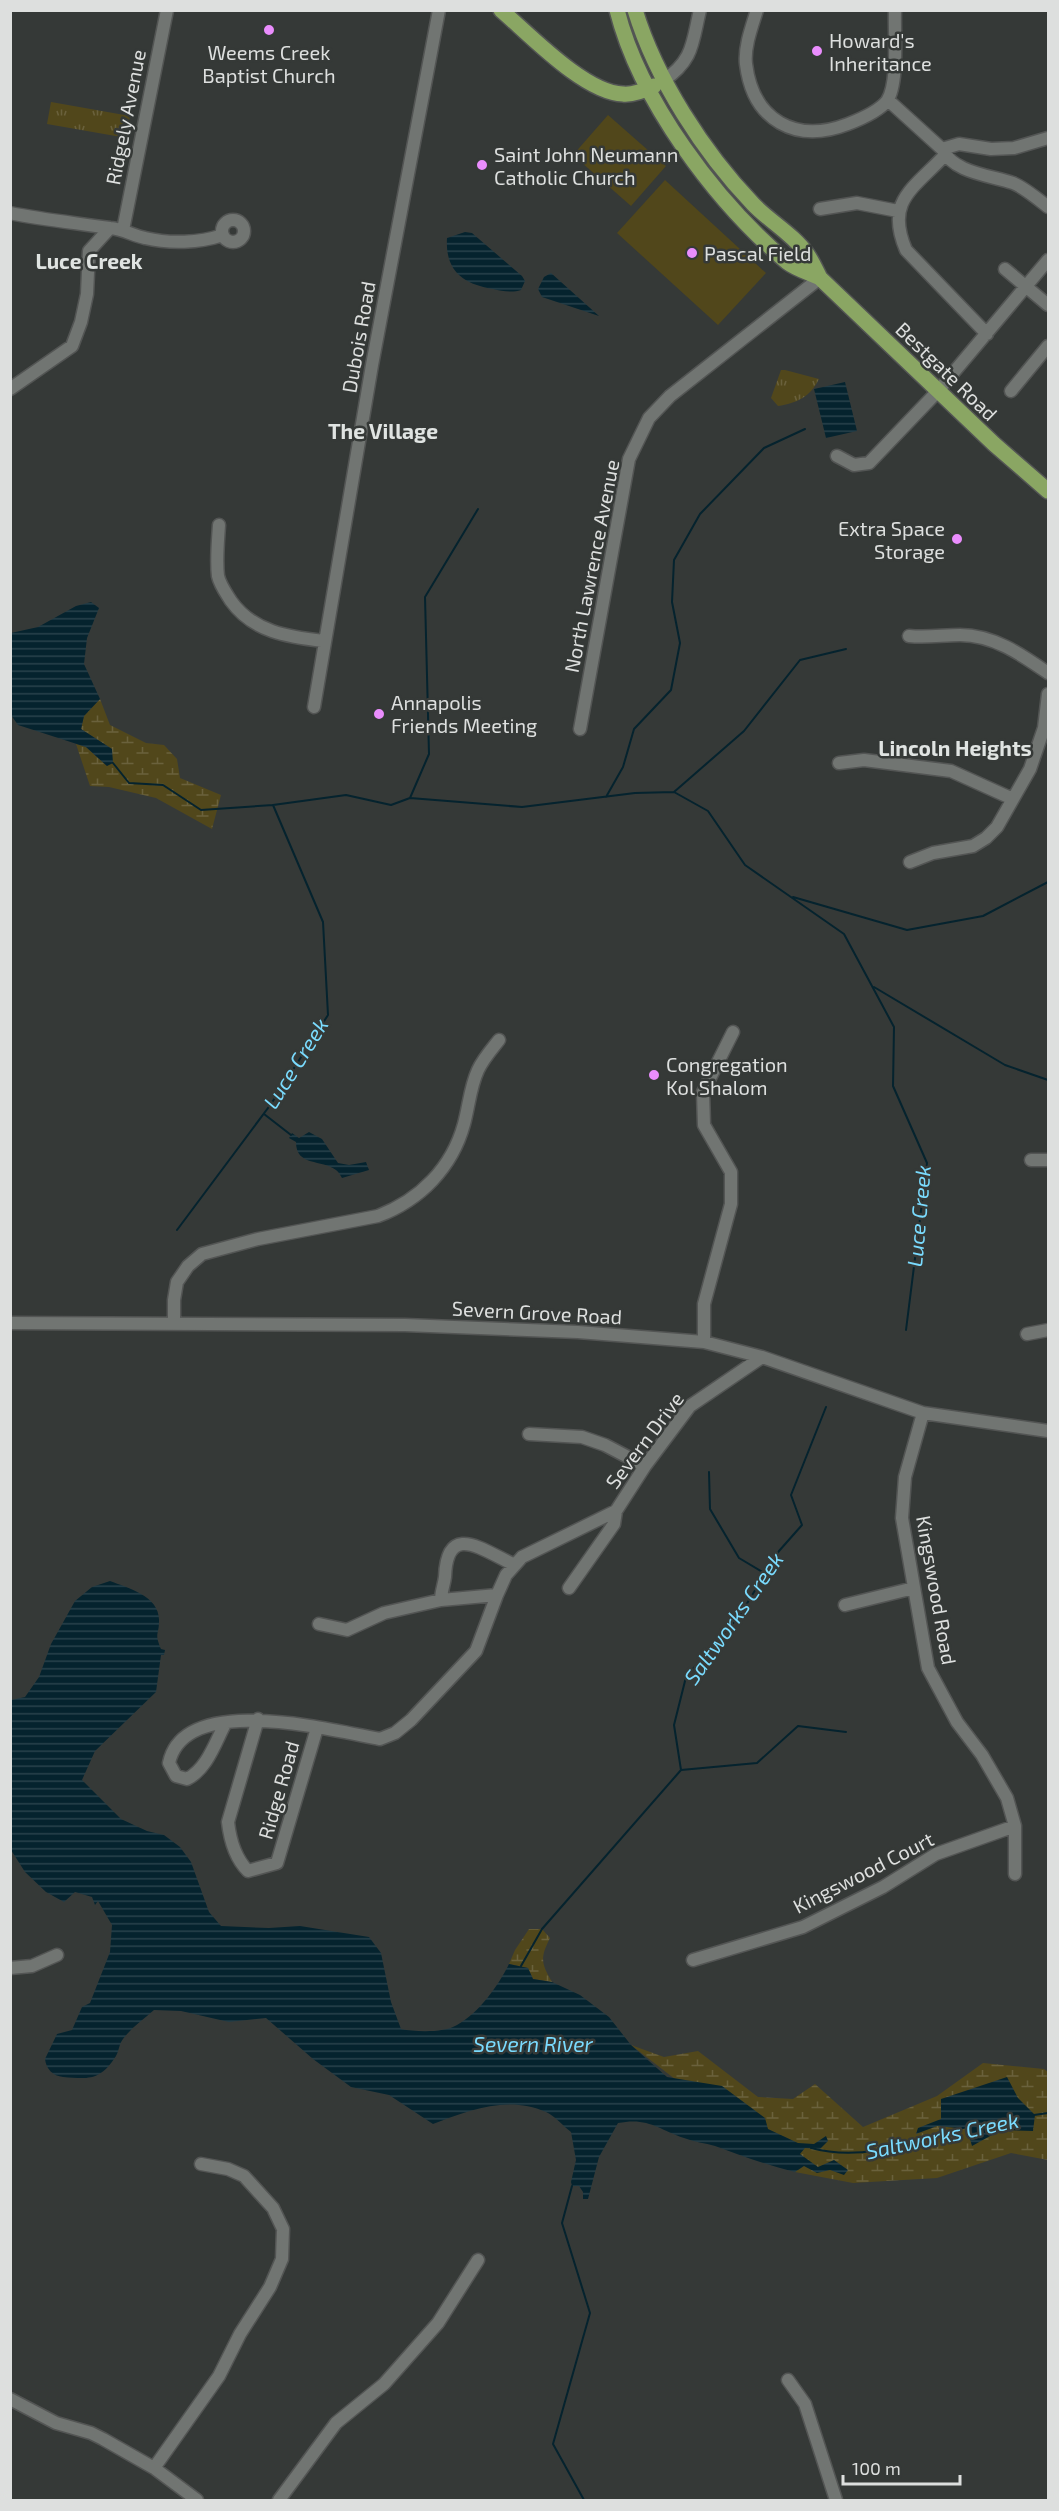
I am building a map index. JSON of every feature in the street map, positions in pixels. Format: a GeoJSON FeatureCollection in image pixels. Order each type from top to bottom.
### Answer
{"type":"FeatureCollection","features":[{"type":"Feature","properties":{"kind":"main road"},"geometry":{"type":"LineString","coordinates":[[501,10],[582,79],[602,90],[624,94],[647,89],[663,81]]}},
{"type":"Feature","properties":{"kind":"main road","name":"Bestgate Road"},"geometry":{"type":"LineString","coordinates":[[617,10],[623,36],[647,89],[688,154],[713,186],[789,263],[820,278],[994,444],[1048,491]]}},
{"type":"Feature","properties":{"kind":"main road","name":"Bestgate Road"},"geometry":{"type":"LineString","coordinates":[[635,10],[642,35],[663,81],[712,156],[753,205],[807,253],[820,278]]}},
{"type":"Feature","properties":{"kind":"street","name":"Ridgely Avenue"},"geometry":{"type":"LineString","coordinates":[[116,229],[167,10]]}},
{"type":"Feature","properties":{"kind":"street","name":"Dubois Road"},"geometry":{"type":"LineString","coordinates":[[314,707],[372,366],[439,10]]}},
{"type":"Feature","properties":{"kind":"street"},"geometry":{"type":"LineString","coordinates":[[663,81],[680,68],[691,52],[700,10]]}},
{"type":"Feature","properties":{"kind":"street"},"geometry":{"type":"LineString","coordinates":[[757,10],[747,44],[746,63],[752,87],[760,104],[775,119],[797,132],[829,131],[857,121],[879,109],[888,100],[893,82],[894,10]]}},
{"type":"Feature","properties":{"kind":"street"},"geometry":{"type":"LineString","coordinates":[[888,100],[943,152],[971,172],[1015,184],[1048,207]]}},
{"type":"Feature","properties":{"kind":"street"},"geometry":{"type":"LineString","coordinates":[[987,334],[906,250],[899,232],[898,211],[905,197],[943,152],[959,144],[1014,148],[1048,138]]}},
{"type":"Feature","properties":{"kind":"street"},"geometry":{"type":"LineString","coordinates":[[820,209],[857,203],[898,211]]}},
{"type":"Feature","properties":{"kind":"street"},"geometry":{"type":"LineString","coordinates":[[10,213],[84,226],[116,229],[145,238],[176,242],[223,235]]}},
{"type":"Feature","properties":{"kind":"street"},"geometry":{"type":"LineString","coordinates":[[10,389],[72,346],[85,303],[89,251],[84,226]]}},
{"type":"Feature","properties":{"kind":"street"},"geometry":{"type":"LineString","coordinates":[[89,251],[116,229]]}},
{"type":"Feature","properties":{"kind":"street"},"geometry":{"type":"LineString","coordinates":[[837,456],[854,465],[869,463],[938,391],[1048,260]]}},
{"type":"Feature","properties":{"kind":"street"},"geometry":{"type":"LineString","coordinates":[[1005,269],[1048,305]]}},
{"type":"Feature","properties":{"kind":"street","name":"North Lawrence Avenue"},"geometry":{"type":"LineString","coordinates":[[580,729],[629,459],[649,418],[670,396],[820,278]]}},
{"type":"Feature","properties":{"kind":"street"},"geometry":{"type":"LineString","coordinates":[[1011,391],[1048,346]]}},
{"type":"Feature","properties":{"kind":"street"},"geometry":{"type":"LineString","coordinates":[[219,525],[218,577],[238,612],[256,625],[274,633],[324,641]]}},
{"type":"Feature","properties":{"kind":"street"},"geometry":{"type":"LineString","coordinates":[[909,636],[930,638],[961,635],[990,639],[1021,655],[1048,673]]}},
{"type":"Feature","properties":{"kind":"street"},"geometry":{"type":"LineString","coordinates":[[910,862],[933,853],[973,846],[986,838],[997,826],[1030,769],[1044,728],[1048,694]]}},
{"type":"Feature","properties":{"kind":"street"},"geometry":{"type":"LineString","coordinates":[[840,763],[864,760],[951,771],[1013,799]]}},
{"type":"Feature","properties":{"kind":"street"},"geometry":{"type":"LineString","coordinates":[[704,1342],[704,1305],[731,1204],[731,1172],[704,1125],[703,1092],[733,1032]]}},
{"type":"Feature","properties":{"kind":"street"},"geometry":{"type":"LineString","coordinates":[[174,1323],[177,1282],[188,1266],[202,1254],[258,1239],[378,1216],[391,1211],[426,1188],[450,1159],[464,1125],[478,1068],[499,1040]]}},
{"type":"Feature","properties":{"kind":"street"},"geometry":{"type":"LineString","coordinates":[[1030,1160],[1048,1160]]}},
{"type":"Feature","properties":{"kind":"street","name":"Severn Grove Road"},"geometry":{"type":"LineString","coordinates":[[10,1323],[414,1326],[578,1332],[704,1342],[762,1358],[923,1413],[1048,1431]]}},
{"type":"Feature","properties":{"kind":"street"},"geometry":{"type":"LineString","coordinates":[[1027,1334],[1048,1330]]}},
{"type":"Feature","properties":{"kind":"street","name":"Severn Drive"},"geometry":{"type":"LineString","coordinates":[[225,1724],[209,1756],[194,1776],[187,1779],[176,1776],[169,1763],[172,1750],[189,1732],[201,1727],[258,1719],[380,1739],[395,1733],[411,1720],[476,1651],[497,1595],[515,1564],[522,1557],[616,1511],[645,1466],[690,1406],[762,1358]]}},
{"type":"Feature","properties":{"kind":"street","name":"Kingswood Road"},"geometry":{"type":"LineString","coordinates":[[923,1413],[905,1477],[902,1518],[928,1668],[957,1722],[982,1755],[1007,1798],[1015,1827],[1015,1874]]}},
{"type":"Feature","properties":{"kind":"street"},"geometry":{"type":"LineString","coordinates":[[529,1434],[582,1437],[605,1445],[645,1466]]}},
{"type":"Feature","properties":{"kind":"street"},"geometry":{"type":"LineString","coordinates":[[568,1588],[614,1524],[616,1511]]}},
{"type":"Feature","properties":{"kind":"street"},"geometry":{"type":"LineString","coordinates":[[441,1600],[441,1589],[445,1580],[444,1565],[448,1552],[453,1546],[462,1543],[515,1564]]}},
{"type":"Feature","properties":{"kind":"street"},"geometry":{"type":"LineString","coordinates":[[845,1605],[914,1588]]}},
{"type":"Feature","properties":{"kind":"street"},"geometry":{"type":"LineString","coordinates":[[319,1624],[347,1630],[384,1613],[441,1600],[497,1595]]}},
{"type":"Feature","properties":{"kind":"street","name":"Ridge Road"},"geometry":{"type":"LineString","coordinates":[[258,1719],[228,1822],[230,1839],[241,1863],[248,1871],[277,1863],[317,1728]]}},
{"type":"Feature","properties":{"kind":"street","name":"Kingswood Court"},"geometry":{"type":"LineString","coordinates":[[693,1960],[803,1927],[883,1887],[936,1854],[1015,1827]]}},
{"type":"Feature","properties":{"kind":"street"},"geometry":{"type":"LineString","coordinates":[[10,1968],[42,1963],[57,1955]]}},
{"type":"Feature","properties":{"kind":"street"},"geometry":{"type":"LineString","coordinates":[[154,2468],[219,2376],[240,2334],[270,2287],[282,2259],[283,2229],[273,2208],[244,2176],[228,2169],[201,2164]]}},
{"type":"Feature","properties":{"kind":"street"},"geometry":{"type":"LineString","coordinates":[[279,2500],[336,2423],[384,2385],[438,2323],[478,2260]]}},
{"type":"Feature","properties":{"kind":"street"},"geometry":{"type":"LineString","coordinates":[[788,2380],[806,2404],[836,2500]]}},
{"type":"Feature","properties":{"kind":"street"},"geometry":{"type":"LineString","coordinates":[[10,2399],[56,2423],[91,2433],[154,2468],[197,2500]]}},
{"type":"Feature","properties":{"kind":"green space"},"geometry":{"type":"Polygon","coordinates":[[[51,102],[130,116],[127,138],[47,124],[51,102]]]}},
{"type":"Feature","properties":{"kind":"green space"},"geometry":{"type":"Polygon","coordinates":[[[608,115],[666,166],[631,206],[573,155],[608,115]]]}},
{"type":"Feature","properties":{"kind":"green space","name":"Pascal Field"},"geometry":{"type":"Polygon","coordinates":[[[665,180],[766,273],[718,325],[617,233],[665,180]]]}},
{"type":"Feature","properties":{"kind":"green space"},"geometry":{"type":"Polygon","coordinates":[[[781,370],[819,379],[807,395],[791,403],[778,406],[771,398],[781,370]]]}},
{"type":"Feature","properties":{"kind":"green space"},"geometry":{"type":"Polygon","coordinates":[[[100,699],[110,725],[146,743],[164,745],[177,759],[180,778],[221,795],[212,829],[156,798],[109,787],[90,786],[76,744],[86,747],[107,766],[112,749],[81,729],[84,716],[100,699]]]}},
{"type":"Feature","properties":{"kind":"green space"},"geometry":{"type":"Polygon","coordinates":[[[529,1929],[542,1929],[550,1938],[543,1960],[552,1982],[533,1979],[528,1968],[509,1964],[529,1929]]]}},
{"type":"Feature","properties":{"kind":"green space"},"geometry":{"type":"Polygon","coordinates":[[[631,2045],[664,2057],[698,2051],[758,2097],[793,2099],[815,2084],[863,2127],[937,2096],[983,2063],[1044,2069],[1048,2072],[1048,2160],[1011,2153],[937,2178],[853,2183],[795,2172],[631,2045]]]}},
{"type":"Feature","properties":{"kind":"water"},"geometry":{"type":"Polygon","coordinates":[[[465,232],[472,233],[522,276],[525,281],[521,290],[507,291],[482,287],[458,274],[449,259],[447,238],[465,232]]]}},
{"type":"Feature","properties":{"kind":"water"},"geometry":{"type":"Polygon","coordinates":[[[551,273],[599,316],[542,297],[538,289],[544,277],[551,273]]]}},
{"type":"Feature","properties":{"kind":"water"},"geometry":{"type":"Polygon","coordinates":[[[845,382],[857,431],[826,438],[814,389],[845,382]]]}},
{"type":"Feature","properties":{"kind":"water"},"geometry":{"type":"Polygon","coordinates":[[[91,602],[99,608],[87,638],[84,664],[100,699],[84,716],[81,729],[112,749],[113,763],[107,766],[86,747],[18,725],[11,715],[11,633],[38,627],[76,606],[91,602]]]}},
{"type":"Feature","properties":{"kind":"water"},"geometry":{"type":"Polygon","coordinates":[[[309,1132],[322,1139],[338,1163],[349,1165],[366,1162],[369,1170],[342,1178],[330,1167],[305,1159],[297,1150],[296,1142],[289,1138],[292,1133],[299,1138],[309,1132]]]}},
{"type":"Feature","properties":{"kind":"water","name":"Severn River"},"geometry":{"type":"Polygon","coordinates":[[[110,1581],[142,1594],[154,1605],[158,1612],[158,1640],[161,1649],[165,1650],[164,1655],[161,1655],[156,1692],[95,1751],[82,1780],[121,1819],[147,1831],[164,1835],[180,1847],[191,1862],[209,1912],[221,1926],[269,1928],[300,1926],[369,1937],[381,1953],[391,2002],[401,2029],[407,2030],[438,2031],[457,2025],[473,2014],[487,1998],[509,1964],[528,1968],[533,1979],[552,1982],[580,1995],[609,2017],[631,2045],[667,2077],[722,2086],[765,2118],[768,2129],[798,2143],[814,2144],[826,2136],[828,2141],[820,2149],[805,2148],[800,2154],[818,2167],[834,2160],[848,2170],[844,2175],[830,2170],[817,2173],[804,2166],[795,2172],[688,2139],[652,2125],[628,2122],[618,2123],[599,2157],[588,2199],[583,2199],[583,2192],[579,2186],[572,2186],[571,2182],[576,2160],[571,2132],[546,2112],[517,2105],[489,2106],[433,2124],[389,2095],[351,2087],[313,2059],[266,2018],[229,2022],[181,2011],[154,2010],[126,2035],[116,2056],[99,2074],[80,2078],[53,2074],[48,2069],[45,2059],[57,2034],[72,2030],[82,2007],[90,2003],[110,1952],[112,1925],[98,1901],[95,1905],[92,1897],[75,1892],[64,1902],[46,1892],[25,1872],[11,1850],[11,1700],[25,1697],[39,1677],[51,1644],[75,1601],[92,1587],[110,1581]]]}},
{"type":"Feature","properties":{"kind":"water"},"geometry":{"type":"Polygon","coordinates":[[[1007,2077],[1018,2098],[1035,2115],[1033,2131],[1001,2130],[972,2146],[967,2129],[937,2126],[916,2134],[918,2128],[941,2119],[941,2099],[1007,2077]]]}},
{"type":"Feature","properties":{"kind":"waterway","name":"Luce Creek"},"geometry":{"type":"LineString","coordinates":[[606,797],[623,767],[634,729],[671,690],[680,643],[672,602],[674,560],[700,514],[764,448],[805,429]]}},
{"type":"Feature","properties":{"kind":"waterway"},"geometry":{"type":"LineString","coordinates":[[410,798],[429,754],[425,597],[478,509]]}},
{"type":"Feature","properties":{"kind":"waterway"},"geometry":{"type":"LineString","coordinates":[[674,792],[744,731],[800,660],[846,649]]}},
{"type":"Feature","properties":{"kind":"waterway","name":"Luce Creek"},"geometry":{"type":"LineString","coordinates":[[113,763],[129,783],[163,785],[201,810],[273,805],[346,795],[391,805],[410,798],[522,807],[635,793],[674,792],[708,811],[745,865],[844,934],[894,1027],[893,1086],[927,1163],[906,1330]]}},
{"type":"Feature","properties":{"kind":"waterway","name":"Luce Creek"},"geometry":{"type":"LineString","coordinates":[[177,1230],[271,1104],[328,1015],[323,922],[273,805]]}},
{"type":"Feature","properties":{"kind":"waterway","name":"Luce Creek"},"geometry":{"type":"LineString","coordinates":[[793,897],[907,930],[983,916],[1048,882]]}},
{"type":"Feature","properties":{"kind":"waterway"},"geometry":{"type":"LineString","coordinates":[[874,987],[1005,1065],[1048,1080]]}},
{"type":"Feature","properties":{"kind":"waterway"},"geometry":{"type":"LineString","coordinates":[[264,1114],[291,1135]]}},
{"type":"Feature","properties":{"kind":"waterway","name":"Saltworks Creek"},"geometry":{"type":"LineString","coordinates":[[521,1966],[542,1929],[681,1770],[674,1725],[686,1677],[740,1615],[779,1551],[802,1525],[791,1495],[826,1407]]}},
{"type":"Feature","properties":{"kind":"waterway"},"geometry":{"type":"LineString","coordinates":[[709,1472],[710,1509],[739,1558],[764,1573]]}},
{"type":"Feature","properties":{"kind":"waterway"},"geometry":{"type":"LineString","coordinates":[[681,1770],[757,1763],[798,1726],[846,1732]]}},
{"type":"Feature","properties":{"kind":"waterway","name":"Saltworks Creek"},"geometry":{"type":"LineString","coordinates":[[1034,2115],[1048,2113]]}},
{"type":"Feature","properties":{"kind":"waterway","name":"Saltworks Creek"},"geometry":{"type":"LineString","coordinates":[[811,2148],[830,2152],[869,2152],[963,2128]]}},
{"type":"Feature","properties":{"kind":"waterway"},"geometry":{"type":"LineString","coordinates":[[572,2186],[562,2223],[590,2313],[553,2444],[584,2500]]}},
{"type":"Feature","properties":{"kind":"place","name":"Weems Creek Baptist Church"},"geometry":{"type":"Point","coordinates":[269,30]}},
{"type":"Feature","properties":{"kind":"place","name":"Howard's Inheritance"},"geometry":{"type":"Point","coordinates":[817,51]}},
{"type":"Feature","properties":{"kind":"place","name":"Saint John Neumann Catholic Church"},"geometry":{"type":"Point","coordinates":[482,165]}},
{"type":"Feature","properties":{"kind":"place","name":"Pascal Field"},"geometry":{"type":"Point","coordinates":[692,253]}},
{"type":"Feature","properties":{"kind":"place","name":"Extra Space Storage"},"geometry":{"type":"Point","coordinates":[957,539]}},
{"type":"Feature","properties":{"kind":"place","name":"Annapolis Friends Meeting"},"geometry":{"type":"Point","coordinates":[379,714]}},
{"type":"Feature","properties":{"kind":"place","name":"Congregation Kol Shalom"},"geometry":{"type":"Point","coordinates":[654,1075]}},
{"type":"Feature","properties":{"kind":"district","name":"Luce Creek"},"geometry":{"type":"Point","coordinates":[89,260]}},
{"type":"Feature","properties":{"kind":"district","name":"The Village"},"geometry":{"type":"Point","coordinates":[383,430]}},
{"type":"Feature","properties":{"kind":"district","name":"Lincoln Heights"},"geometry":{"type":"Point","coordinates":[955,747]}}]}
